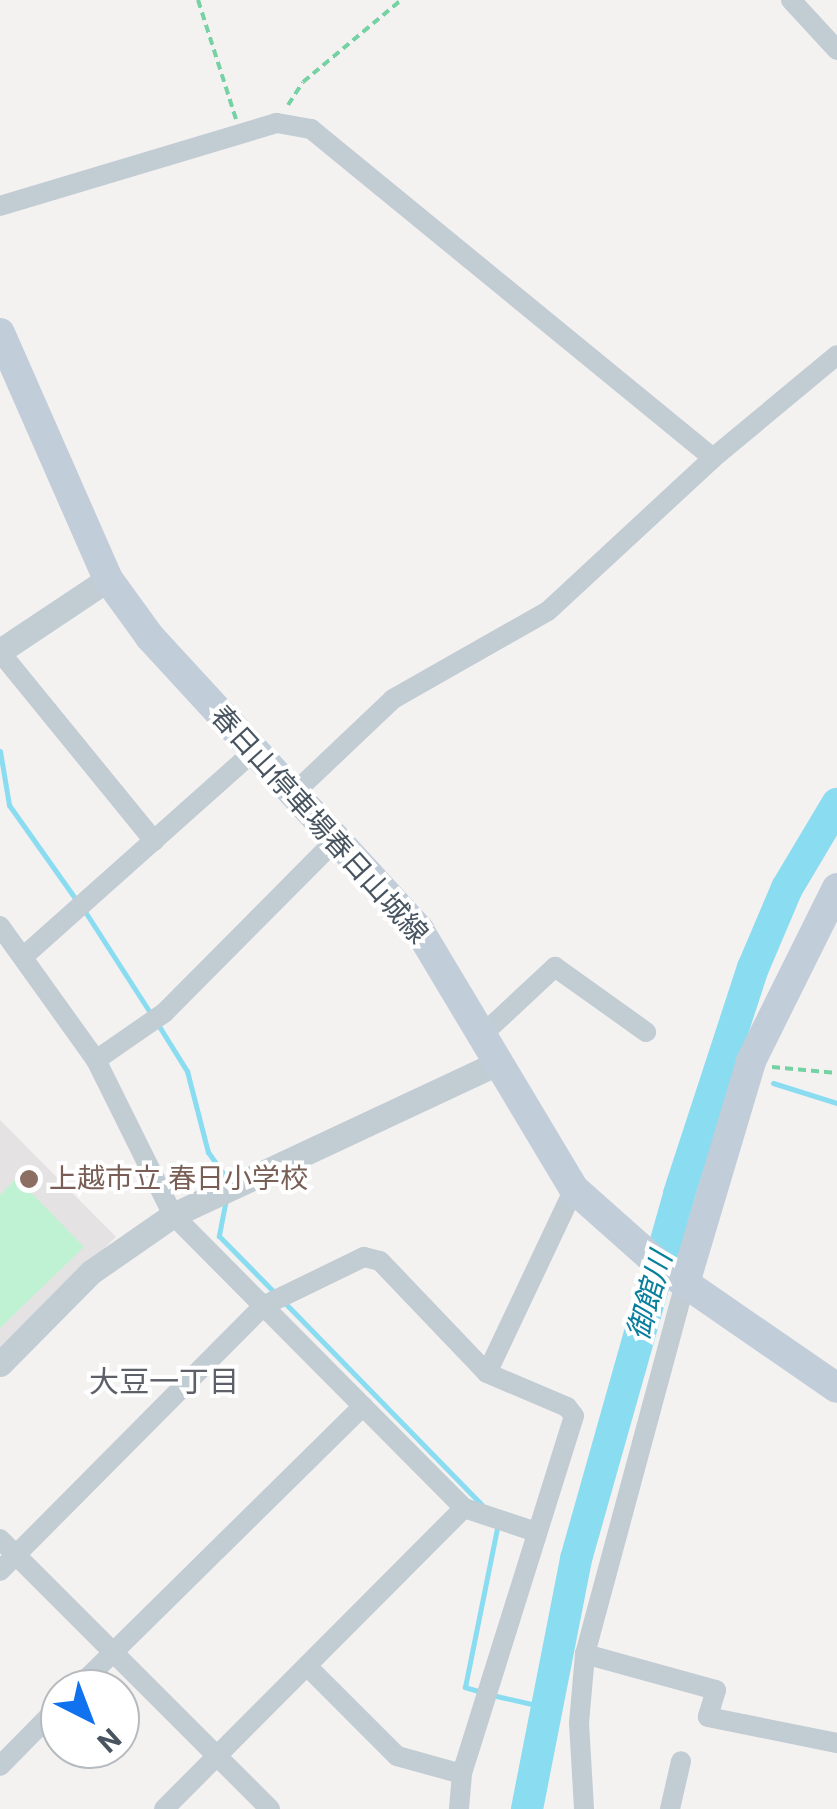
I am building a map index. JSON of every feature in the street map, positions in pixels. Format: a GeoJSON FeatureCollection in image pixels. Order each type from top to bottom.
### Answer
{"type":"FeatureCollection","features":[{"type":"Feature","properties":{"kind":"main road","name":"春日山停車場春日山城線"},"geometry":{"type":"LineString","coordinates":[[0,333],[108,580],[150,637],[419,930],[574,1190],[616,1232],[674,1276],[837,1388]]}},
{"type":"Feature","properties":{"kind":"main road"},"geometry":{"type":"LineString","coordinates":[[674,1276],[751,1061],[828,924],[837,888]]}},
{"type":"Feature","properties":{"kind":"street"},"geometry":{"type":"LineString","coordinates":[[791,0],[837,50]]}},
{"type":"Feature","properties":{"kind":"street"},"geometry":{"type":"LineString","coordinates":[[0,206],[276,123],[310,129],[713,458]]}},
{"type":"Feature","properties":{"kind":"street"},"geometry":{"type":"LineString","coordinates":[[294,792],[393,700],[548,611],[713,458],[837,356]]}},
{"type":"Feature","properties":{"kind":"street"},"geometry":{"type":"LineString","coordinates":[[108,580],[0,652],[154,841]]}},
{"type":"Feature","properties":{"kind":"street"},"geometry":{"type":"LineString","coordinates":[[23,957],[254,751]]}},
{"type":"Feature","properties":{"kind":"street"},"geometry":{"type":"LineString","coordinates":[[96,1060],[164,1013],[336,840]]}},
{"type":"Feature","properties":{"kind":"street"},"geometry":{"type":"LineString","coordinates":[[0,926],[96,1060],[173,1214],[464,1508],[536,1532]]}},
{"type":"Feature","properties":{"kind":"street"},"geometry":{"type":"LineString","coordinates":[[482,1036],[555,967],[646,1032]]}},
{"type":"Feature","properties":{"kind":"street"},"geometry":{"type":"LineString","coordinates":[[0,1364],[91,1272],[173,1214],[498,1063]]}},
{"type":"Feature","properties":{"kind":"street"},"geometry":{"type":"LineString","coordinates":[[488,1373],[574,1190]]}},
{"type":"Feature","properties":{"kind":"street"},"geometry":{"type":"LineString","coordinates":[[0,1570],[263,1306],[364,1257],[380,1261],[488,1373],[567,1407],[574,1416],[462,1774],[459,1809]]}},
{"type":"Feature","properties":{"kind":"street"},"geometry":{"type":"LineString","coordinates":[[584,1809],[579,1723],[585,1654],[674,1276]]}},
{"type":"Feature","properties":{"kind":"street"},"geometry":{"type":"LineString","coordinates":[[95,1669],[364,1406]]}},
{"type":"Feature","properties":{"kind":"street"},"geometry":{"type":"LineString","coordinates":[[164,1809],[464,1508]]}},
{"type":"Feature","properties":{"kind":"street"},"geometry":{"type":"LineString","coordinates":[[0,1539],[270,1809]]}},
{"type":"Feature","properties":{"kind":"street"},"geometry":{"type":"LineString","coordinates":[[585,1654],[716,1690],[708,1717],[837,1743]]}},
{"type":"Feature","properties":{"kind":"street"},"geometry":{"type":"LineString","coordinates":[[308,1667],[397,1756],[462,1774]]}},
{"type":"Feature","properties":{"kind":"street"},"geometry":{"type":"LineString","coordinates":[[0,1766],[40,1725]]}},
{"type":"Feature","properties":{"kind":"street"},"geometry":{"type":"LineString","coordinates":[[673,1808],[681,1761]]}},
{"type":"Feature","properties":{"kind":"path"},"geometry":{"type":"LineString","coordinates":[[198,0],[226,72],[240,134]]}},
{"type":"Feature","properties":{"kind":"path"},"geometry":{"type":"LineString","coordinates":[[276,123],[303,82],[401,0]]}},
{"type":"Feature","properties":{"kind":"path"},"geometry":{"type":"LineString","coordinates":[[751,1061],[837,1073]]}},
{"type":"Feature","properties":{"kind":"shaded area","name":"上越市立 春日小学校"},"geometry":{"type":"Polygon","coordinates":[[[0,1120],[116,1237],[0,1347],[0,1120]]]}},
{"type":"Feature","properties":{"kind":"green space"},"geometry":{"type":"Polygon","coordinates":[[[17,1178],[84,1247],[0,1328],[0,1195],[17,1178]]]}},
{"type":"Feature","properties":{"kind":"waterway"},"geometry":{"type":"LineString","coordinates":[[0,751],[9,805],[77,901]]}},
{"type":"Feature","properties":{"kind":"waterway","name":"御館川"},"geometry":{"type":"LineString","coordinates":[[527,1809],[576,1559],[679,1194],[753,968],[787,888],[837,804]]}},
{"type":"Feature","properties":{"kind":"waterway"},"geometry":{"type":"LineString","coordinates":[[84,910],[151,1014]]}},
{"type":"Feature","properties":{"kind":"waterway"},"geometry":{"type":"LineString","coordinates":[[157,1023],[187,1071],[208,1152],[227,1179]]}},
{"type":"Feature","properties":{"kind":"waterway"},"geometry":{"type":"LineString","coordinates":[[773,1083],[837,1103]]}},
{"type":"Feature","properties":{"kind":"waterway"},"geometry":{"type":"LineString","coordinates":[[226,1199],[219,1236],[276,1294]]}},
{"type":"Feature","properties":{"kind":"waterway"},"geometry":{"type":"LineString","coordinates":[[284,1302],[482,1505]]}},
{"type":"Feature","properties":{"kind":"waterway"},"geometry":{"type":"LineString","coordinates":[[482,1692],[465,1687],[498,1524]]}},
{"type":"Feature","properties":{"kind":"waterway"},"geometry":{"type":"LineString","coordinates":[[492,1695],[545,1707]]}},
{"type":"Feature","properties":{"kind":"place","name":"上越市立 春日小学校"},"geometry":{"type":"Point","coordinates":[29,1179]}},
{"type":"Feature","properties":{"kind":"district","name":"大豆一丁目"},"geometry":{"type":"Point","coordinates":[164,1382]}}]}
